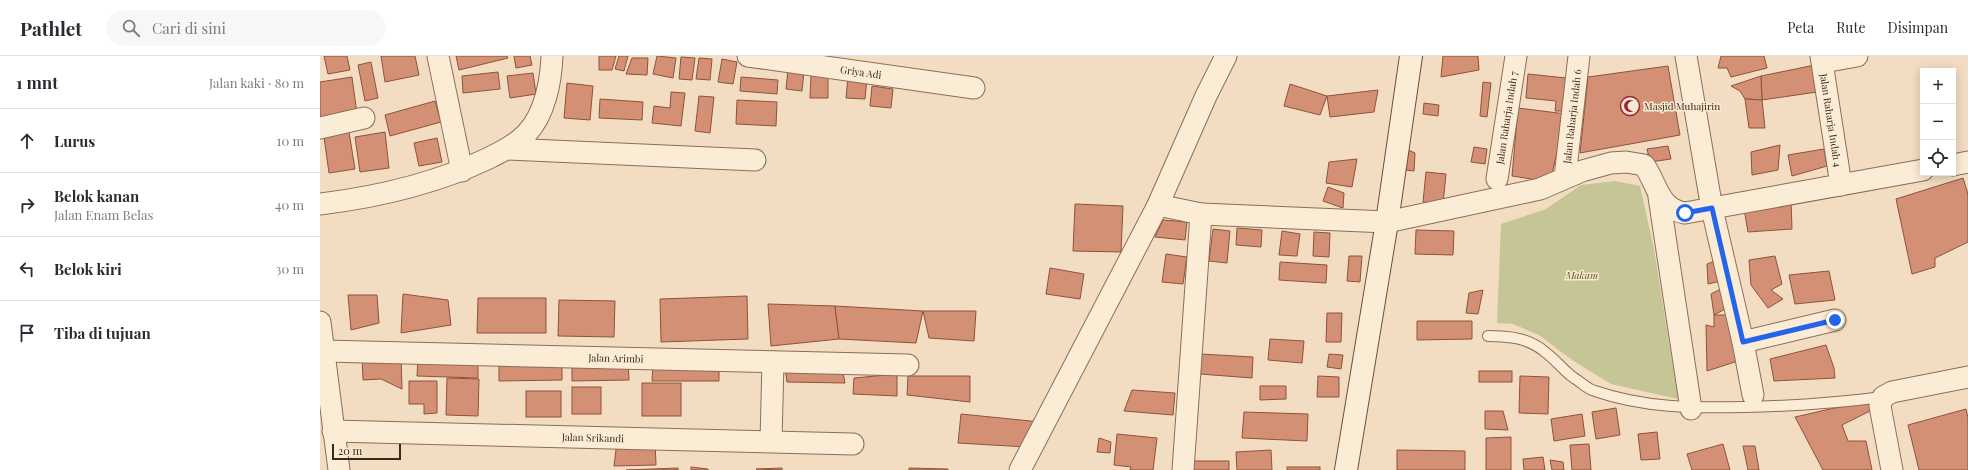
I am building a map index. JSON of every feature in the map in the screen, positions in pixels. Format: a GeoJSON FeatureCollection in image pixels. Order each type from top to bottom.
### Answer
{"type":"FeatureCollection","features":[{"type":"Feature","properties":{"kind":"main road"},"geometry":{"type":"LineString","coordinates":[[1346,470],[1387,222],[1411,56]]}},
{"type":"Feature","properties":{"kind":"street"},"geometry":{"type":"LineString","coordinates":[[438,56],[462,171]]}},
{"type":"Feature","properties":{"kind":"street"},"geometry":{"type":"LineString","coordinates":[[320,204],[413,186],[462,171],[507,149],[528,133],[544,104],[552,56]]}},
{"type":"Feature","properties":{"kind":"street","name":"Griya Adi"},"geometry":{"type":"LineString","coordinates":[[748,56],[974,88]]}},
{"type":"Feature","properties":{"kind":"street"},"geometry":{"type":"LineString","coordinates":[[1020,470],[1158,205],[1206,96],[1226,56]]}},
{"type":"Feature","properties":{"kind":"street","name":"Jalan Raharja Indah 7"},"geometry":{"type":"LineString","coordinates":[[1498,179],[1516,56]]}},
{"type":"Feature","properties":{"kind":"street","name":"Jalan Raharja Indah 6"},"geometry":{"type":"LineString","coordinates":[[1565,177],[1579,56]]}},
{"type":"Feature","properties":{"kind":"street"},"geometry":{"type":"LineString","coordinates":[[1686,56],[1712,208],[1743,342],[1753,395]]}},
{"type":"Feature","properties":{"kind":"street"},"geometry":{"type":"LineString","coordinates":[[1822,59],[1857,56]]}},
{"type":"Feature","properties":{"kind":"street","name":"Jalan Raharja Indah 4"},"geometry":{"type":"LineString","coordinates":[[1822,59],[1841,184]]}},
{"type":"Feature","properties":{"kind":"street"},"geometry":{"type":"LineString","coordinates":[[320,128],[364,118]]}},
{"type":"Feature","properties":{"kind":"street"},"geometry":{"type":"LineString","coordinates":[[507,149],[755,160]]}},
{"type":"Feature","properties":{"kind":"street"},"geometry":{"type":"LineString","coordinates":[[1158,205],[1201,214],[1387,222],[1540,188],[1565,177],[1611,163],[1638,162],[1644,165],[1650,173],[1660,197],[1691,408]]}},
{"type":"Feature","properties":{"kind":"street"},"geometry":{"type":"LineString","coordinates":[[1956,164],[1968,162]]}},
{"type":"Feature","properties":{"kind":"street"},"geometry":{"type":"LineString","coordinates":[[1660,197],[1678,212],[1685,213],[1920,171]]}},
{"type":"Feature","properties":{"kind":"street"},"geometry":{"type":"LineString","coordinates":[[1183,470],[1201,214]]}},
{"type":"Feature","properties":{"kind":"street"},"geometry":{"type":"LineString","coordinates":[[1743,342],[1835,320]]}},
{"type":"Feature","properties":{"kind":"street"},"geometry":{"type":"LineString","coordinates":[[320,322],[339,470]]}},
{"type":"Feature","properties":{"kind":"street","name":"Jalan Arimbi"},"geometry":{"type":"LineString","coordinates":[[324,351],[908,364]]}},
{"type":"Feature","properties":{"kind":"street"},"geometry":{"type":"LineString","coordinates":[[770,441],[773,362]]}},
{"type":"Feature","properties":{"kind":"street"},"geometry":{"type":"LineString","coordinates":[[1892,470],[1880,406],[1883,397],[1892,392],[1968,377]]}},
{"type":"Feature","properties":{"kind":"street","name":"Jalan Srikandi"},"geometry":{"type":"LineString","coordinates":[[333,431],[853,444]]}},
{"type":"Feature","properties":{"kind":"lane"},"geometry":{"type":"LineString","coordinates":[[1488,336],[1512,336],[1532,343],[1545,351],[1564,371],[1592,391],[1620,399],[1658,406],[1691,408],[1771,407],[1841,402],[1883,397]]}},
{"type":"Feature","properties":{"kind":"green space","name":"Makam"},"geometry":{"type":"Polygon","coordinates":[[[1615,181],[1640,186],[1654,249],[1678,399],[1611,384],[1572,360],[1539,335],[1513,324],[1497,323],[1501,224],[1546,209],[1581,185],[1615,181]]]}},
{"type":"Feature","properties":{"kind":"building"},"geometry":{"type":"Polygon","coordinates":[[[324,56],[347,56],[350,70],[328,74],[324,56]]]}},
{"type":"Feature","properties":{"kind":"building"},"geometry":{"type":"Polygon","coordinates":[[[381,56],[415,56],[419,75],[385,82],[381,56]]]}},
{"type":"Feature","properties":{"kind":"building"},"geometry":{"type":"Polygon","coordinates":[[[456,56],[507,56],[508,58],[459,70],[456,56]]]}},
{"type":"Feature","properties":{"kind":"building"},"geometry":{"type":"Polygon","coordinates":[[[514,56],[530,56],[532,65],[516,68],[514,56]]]}},
{"type":"Feature","properties":{"kind":"building"},"geometry":{"type":"Polygon","coordinates":[[[599,56],[616,56],[612,70],[599,70],[599,56]]]}},
{"type":"Feature","properties":{"kind":"building"},"geometry":{"type":"Polygon","coordinates":[[[619,56],[628,56],[624,71],[615,69],[619,56]]]}},
{"type":"Feature","properties":{"kind":"building"},"geometry":{"type":"Polygon","coordinates":[[[657,56],[676,58],[673,78],[653,74],[657,56]]]}},
{"type":"Feature","properties":{"kind":"building"},"geometry":{"type":"Polygon","coordinates":[[[1443,56],[1478,56],[1479,70],[1441,77],[1443,56]]]}},
{"type":"Feature","properties":{"kind":"building"},"geometry":{"type":"Polygon","coordinates":[[[1721,56],[1764,56],[1767,68],[1731,77],[1727,68],[1718,68],[1721,56]]]}},
{"type":"Feature","properties":{"kind":"building"},"geometry":{"type":"Polygon","coordinates":[[[681,57],[695,58],[692,80],[679,79],[681,57]]]}},
{"type":"Feature","properties":{"kind":"building"},"geometry":{"type":"Polygon","coordinates":[[[632,58],[648,58],[647,75],[626,74],[632,58]]]}},
{"type":"Feature","properties":{"kind":"building"},"geometry":{"type":"Polygon","coordinates":[[[699,58],[712,59],[710,80],[696,79],[699,58]]]}},
{"type":"Feature","properties":{"kind":"building"},"geometry":{"type":"Polygon","coordinates":[[[722,59],[737,62],[733,84],[718,82],[722,59]]]}},
{"type":"Feature","properties":{"kind":"building"},"geometry":{"type":"Polygon","coordinates":[[[371,62],[378,98],[365,101],[358,65],[371,62]]]}},
{"type":"Feature","properties":{"kind":"building"},"geometry":{"type":"Polygon","coordinates":[[[1815,65],[1817,92],[1762,100],[1761,76],[1815,65]]]}},
{"type":"Feature","properties":{"kind":"building","name":"Masjid Muhajirin"},"geometry":{"type":"Polygon","coordinates":[[[1668,66],[1680,135],[1580,153],[1588,77],[1668,66]]]}},
{"type":"Feature","properties":{"kind":"building"},"geometry":{"type":"Polygon","coordinates":[[[788,69],[804,71],[802,91],[786,89],[788,69]]]}},
{"type":"Feature","properties":{"kind":"building"},"geometry":{"type":"Polygon","coordinates":[[[498,72],[500,89],[463,93],[462,76],[498,72]]]}},
{"type":"Feature","properties":{"kind":"building"},"geometry":{"type":"Polygon","coordinates":[[[533,73],[536,94],[510,98],[507,76],[533,73]]]}},
{"type":"Feature","properties":{"kind":"building"},"geometry":{"type":"Polygon","coordinates":[[[1528,74],[1566,78],[1563,111],[1555,111],[1556,101],[1526,98],[1528,74]]]}},
{"type":"Feature","properties":{"kind":"building"},"geometry":{"type":"Polygon","coordinates":[[[811,75],[828,75],[828,98],[810,98],[811,75]]]}},
{"type":"Feature","properties":{"kind":"building"},"geometry":{"type":"Polygon","coordinates":[[[1761,76],[1762,100],[1745,99],[1740,91],[1731,86],[1761,76]]]}},
{"type":"Feature","properties":{"kind":"building"},"geometry":{"type":"Polygon","coordinates":[[[352,77],[357,114],[320,120],[320,82],[352,77]]]}},
{"type":"Feature","properties":{"kind":"building"},"geometry":{"type":"Polygon","coordinates":[[[741,77],[778,80],[777,94],[740,91],[741,77]]]}},
{"type":"Feature","properties":{"kind":"building"},"geometry":{"type":"Polygon","coordinates":[[[848,77],[867,78],[865,99],[846,98],[848,77]]]}},
{"type":"Feature","properties":{"kind":"building"},"geometry":{"type":"Polygon","coordinates":[[[1483,82],[1491,83],[1487,117],[1480,116],[1483,82]]]}},
{"type":"Feature","properties":{"kind":"building"},"geometry":{"type":"Polygon","coordinates":[[[567,83],[593,86],[590,120],[564,118],[567,83]]]}},
{"type":"Feature","properties":{"kind":"building"},"geometry":{"type":"Polygon","coordinates":[[[1290,84],[1327,96],[1320,115],[1284,106],[1290,84]]]}},
{"type":"Feature","properties":{"kind":"building"},"geometry":{"type":"Polygon","coordinates":[[[872,86],[893,89],[891,108],[870,106],[872,86]]]}},
{"type":"Feature","properties":{"kind":"building"},"geometry":{"type":"Polygon","coordinates":[[[1378,90],[1374,112],[1330,117],[1327,96],[1378,90]]]}},
{"type":"Feature","properties":{"kind":"building"},"geometry":{"type":"Polygon","coordinates":[[[671,92],[685,93],[681,126],[652,123],[654,106],[670,108],[671,92]]]}},
{"type":"Feature","properties":{"kind":"building"},"geometry":{"type":"Polygon","coordinates":[[[699,96],[714,97],[710,133],[695,131],[699,96]]]}},
{"type":"Feature","properties":{"kind":"building"},"geometry":{"type":"Polygon","coordinates":[[[600,99],[643,102],[642,120],[599,118],[600,99]]]}},
{"type":"Feature","properties":{"kind":"building"},"geometry":{"type":"Polygon","coordinates":[[[1745,99],[1762,100],[1765,128],[1749,128],[1745,99]]]}},
{"type":"Feature","properties":{"kind":"building"},"geometry":{"type":"Polygon","coordinates":[[[737,100],[777,102],[776,126],[736,124],[737,100]]]}},
{"type":"Feature","properties":{"kind":"building"},"geometry":{"type":"Polygon","coordinates":[[[435,101],[441,122],[390,136],[385,115],[435,101]]]}},
{"type":"Feature","properties":{"kind":"building"},"geometry":{"type":"Polygon","coordinates":[[[1424,103],[1439,105],[1438,116],[1423,114],[1424,103]]]}},
{"type":"Feature","properties":{"kind":"building"},"geometry":{"type":"Polygon","coordinates":[[[1518,108],[1566,114],[1550,182],[1512,176],[1518,108]]]}},
{"type":"Feature","properties":{"kind":"building"},"geometry":{"type":"Polygon","coordinates":[[[349,132],[355,169],[329,173],[324,137],[349,132]]]}},
{"type":"Feature","properties":{"kind":"building"},"geometry":{"type":"Polygon","coordinates":[[[385,132],[389,168],[360,172],[355,137],[385,132]]]}},
{"type":"Feature","properties":{"kind":"building"},"geometry":{"type":"Polygon","coordinates":[[[437,138],[442,162],[419,166],[414,143],[437,138]]]}},
{"type":"Feature","properties":{"kind":"building"},"geometry":{"type":"Polygon","coordinates":[[[1780,145],[1778,170],[1752,175],[1751,152],[1780,145]]]}},
{"type":"Feature","properties":{"kind":"building"},"geometry":{"type":"Polygon","coordinates":[[[1668,146],[1671,159],[1650,162],[1647,149],[1668,146]]]}},
{"type":"Feature","properties":{"kind":"building"},"geometry":{"type":"Polygon","coordinates":[[[1474,147],[1487,149],[1485,164],[1471,162],[1474,147]]]}},
{"type":"Feature","properties":{"kind":"building"},"geometry":{"type":"Polygon","coordinates":[[[1406,149],[1415,153],[1414,171],[1404,170],[1406,149]]]}},
{"type":"Feature","properties":{"kind":"building"},"geometry":{"type":"Polygon","coordinates":[[[1824,149],[1827,166],[1792,176],[1788,155],[1824,149]]]}},
{"type":"Feature","properties":{"kind":"building"},"geometry":{"type":"Polygon","coordinates":[[[1357,159],[1352,187],[1326,183],[1329,162],[1357,159]]]}},
{"type":"Feature","properties":{"kind":"building"},"geometry":{"type":"Polygon","coordinates":[[[1426,172],[1446,174],[1443,204],[1423,202],[1426,172]]]}},
{"type":"Feature","properties":{"kind":"building"},"geometry":{"type":"Polygon","coordinates":[[[1963,178],[1968,194],[1968,242],[1935,258],[1935,267],[1912,274],[1896,199],[1963,178]]]}},
{"type":"Feature","properties":{"kind":"building"},"geometry":{"type":"Polygon","coordinates":[[[1328,187],[1344,193],[1343,208],[1323,201],[1328,187]]]}},
{"type":"Feature","properties":{"kind":"building"},"geometry":{"type":"Polygon","coordinates":[[[1791,200],[1792,229],[1748,232],[1744,209],[1791,200]]]}},
{"type":"Feature","properties":{"kind":"building"},"geometry":{"type":"Polygon","coordinates":[[[1075,204],[1123,206],[1121,252],[1073,251],[1075,204]]]}},
{"type":"Feature","properties":{"kind":"building"},"geometry":{"type":"Polygon","coordinates":[[[1163,220],[1187,222],[1185,240],[1155,237],[1163,220]]]}},
{"type":"Feature","properties":{"kind":"building"},"geometry":{"type":"Polygon","coordinates":[[[1237,228],[1262,230],[1261,247],[1236,245],[1237,228]]]}},
{"type":"Feature","properties":{"kind":"building"},"geometry":{"type":"Polygon","coordinates":[[[1213,229],[1230,231],[1227,263],[1209,261],[1213,229]]]}},
{"type":"Feature","properties":{"kind":"building"},"geometry":{"type":"Polygon","coordinates":[[[1416,230],[1454,231],[1453,255],[1415,254],[1416,230]]]}},
{"type":"Feature","properties":{"kind":"building"},"geometry":{"type":"Polygon","coordinates":[[[1282,231],[1300,234],[1297,256],[1279,255],[1282,231]]]}},
{"type":"Feature","properties":{"kind":"building"},"geometry":{"type":"Polygon","coordinates":[[[1314,232],[1330,233],[1329,257],[1313,256],[1314,232]]]}},
{"type":"Feature","properties":{"kind":"building"},"geometry":{"type":"Polygon","coordinates":[[[1166,254],[1187,257],[1183,284],[1162,282],[1166,254]]]}},
{"type":"Feature","properties":{"kind":"building"},"geometry":{"type":"Polygon","coordinates":[[[1349,256],[1362,256],[1360,282],[1347,281],[1349,256]]]}},
{"type":"Feature","properties":{"kind":"building"},"geometry":{"type":"Polygon","coordinates":[[[1775,256],[1782,284],[1771,290],[1783,299],[1768,308],[1751,285],[1749,260],[1775,256]]]}},
{"type":"Feature","properties":{"kind":"building"},"geometry":{"type":"Polygon","coordinates":[[[1720,259],[1721,281],[1708,284],[1707,264],[1720,259]]]}},
{"type":"Feature","properties":{"kind":"building"},"geometry":{"type":"Polygon","coordinates":[[[1280,262],[1327,265],[1326,283],[1279,280],[1280,262]]]}},
{"type":"Feature","properties":{"kind":"building"},"geometry":{"type":"Polygon","coordinates":[[[1050,268],[1084,274],[1080,299],[1046,294],[1050,268]]]}},
{"type":"Feature","properties":{"kind":"building"},"geometry":{"type":"Polygon","coordinates":[[[1829,271],[1835,300],[1795,304],[1789,275],[1829,271]]]}},
{"type":"Feature","properties":{"kind":"building"},"geometry":{"type":"Polygon","coordinates":[[[1723,288],[1727,308],[1714,315],[1711,294],[1723,288]]]}},
{"type":"Feature","properties":{"kind":"building"},"geometry":{"type":"Polygon","coordinates":[[[1483,290],[1478,314],[1466,313],[1469,293],[1483,290]]]}},
{"type":"Feature","properties":{"kind":"building"},"geometry":{"type":"Polygon","coordinates":[[[403,294],[448,300],[451,325],[401,333],[403,294]]]}},
{"type":"Feature","properties":{"kind":"building"},"geometry":{"type":"Polygon","coordinates":[[[348,295],[377,295],[379,323],[351,330],[348,295]]]}},
{"type":"Feature","properties":{"kind":"building"},"geometry":{"type":"Polygon","coordinates":[[[747,296],[748,339],[661,342],[660,299],[747,296]]]}},
{"type":"Feature","properties":{"kind":"building"},"geometry":{"type":"Polygon","coordinates":[[[478,298],[546,298],[546,333],[477,333],[478,298]]]}},
{"type":"Feature","properties":{"kind":"building"},"geometry":{"type":"Polygon","coordinates":[[[559,300],[615,301],[614,337],[558,336],[559,300]]]}},
{"type":"Feature","properties":{"kind":"building"},"geometry":{"type":"Polygon","coordinates":[[[768,304],[835,306],[839,339],[771,346],[768,304]]]}},
{"type":"Feature","properties":{"kind":"building"},"geometry":{"type":"Polygon","coordinates":[[[835,306],[923,311],[916,343],[839,339],[835,306]]]}},
{"type":"Feature","properties":{"kind":"building"},"geometry":{"type":"Polygon","coordinates":[[[923,311],[976,311],[974,341],[929,338],[923,311]]]}},
{"type":"Feature","properties":{"kind":"building"},"geometry":{"type":"Polygon","coordinates":[[[1327,313],[1342,313],[1341,342],[1326,342],[1327,313]]]}},
{"type":"Feature","properties":{"kind":"building"},"geometry":{"type":"Polygon","coordinates":[[[1714,315],[1731,315],[1738,361],[1707,371],[1706,325],[1714,327],[1714,315]]]}},
{"type":"Feature","properties":{"kind":"building"},"geometry":{"type":"Polygon","coordinates":[[[1417,321],[1472,321],[1472,339],[1417,340],[1417,321]]]}},
{"type":"Feature","properties":{"kind":"building"},"geometry":{"type":"Polygon","coordinates":[[[1270,339],[1304,341],[1302,363],[1268,360],[1270,339]]]}},
{"type":"Feature","properties":{"kind":"building"},"geometry":{"type":"Polygon","coordinates":[[[1826,345],[1834,368],[1835,378],[1774,381],[1770,359],[1826,345]]]}},
{"type":"Feature","properties":{"kind":"building"},"geometry":{"type":"Polygon","coordinates":[[[1201,354],[1253,357],[1252,378],[1200,374],[1201,354]]]}},
{"type":"Feature","properties":{"kind":"building"},"geometry":{"type":"Polygon","coordinates":[[[1329,354],[1343,355],[1341,369],[1327,367],[1329,354]]]}},
{"type":"Feature","properties":{"kind":"building"},"geometry":{"type":"Polygon","coordinates":[[[401,356],[402,389],[381,379],[363,380],[362,357],[401,356]]]}},
{"type":"Feature","properties":{"kind":"building"},"geometry":{"type":"Polygon","coordinates":[[[418,359],[478,361],[478,378],[417,376],[418,359]]]}},
{"type":"Feature","properties":{"kind":"building"},"geometry":{"type":"Polygon","coordinates":[[[499,360],[562,360],[562,380],[499,381],[499,360]]]}},
{"type":"Feature","properties":{"kind":"building"},"geometry":{"type":"Polygon","coordinates":[[[572,361],[628,361],[629,380],[572,381],[572,361]]]}},
{"type":"Feature","properties":{"kind":"building"},"geometry":{"type":"Polygon","coordinates":[[[653,364],[719,364],[719,381],[652,381],[653,364]]]}},
{"type":"Feature","properties":{"kind":"building"},"geometry":{"type":"Polygon","coordinates":[[[785,367],[842,367],[845,383],[787,382],[785,367]]]}},
{"type":"Feature","properties":{"kind":"building"},"geometry":{"type":"Polygon","coordinates":[[[1479,371],[1512,371],[1512,382],[1479,382],[1479,371]]]}},
{"type":"Feature","properties":{"kind":"building"},"geometry":{"type":"Polygon","coordinates":[[[897,374],[897,396],[853,394],[854,378],[897,374]]]}},
{"type":"Feature","properties":{"kind":"building"},"geometry":{"type":"Polygon","coordinates":[[[908,376],[970,376],[970,402],[907,395],[908,376]]]}},
{"type":"Feature","properties":{"kind":"building"},"geometry":{"type":"Polygon","coordinates":[[[1318,376],[1339,377],[1339,397],[1317,397],[1318,376]]]}},
{"type":"Feature","properties":{"kind":"building"},"geometry":{"type":"Polygon","coordinates":[[[1520,376],[1549,377],[1548,414],[1519,413],[1520,376]]]}},
{"type":"Feature","properties":{"kind":"building"},"geometry":{"type":"Polygon","coordinates":[[[447,378],[479,379],[478,416],[446,415],[447,378]]]}},
{"type":"Feature","properties":{"kind":"building"},"geometry":{"type":"Polygon","coordinates":[[[409,381],[437,381],[437,413],[424,414],[424,404],[409,404],[409,381]]]}},
{"type":"Feature","properties":{"kind":"building"},"geometry":{"type":"Polygon","coordinates":[[[642,383],[681,383],[681,416],[642,416],[642,383]]]}},
{"type":"Feature","properties":{"kind":"building"},"geometry":{"type":"Polygon","coordinates":[[[1260,386],[1286,386],[1286,399],[1260,400],[1260,386]]]}},
{"type":"Feature","properties":{"kind":"building"},"geometry":{"type":"Polygon","coordinates":[[[572,387],[601,387],[601,414],[572,414],[572,387]]]}},
{"type":"Feature","properties":{"kind":"building"},"geometry":{"type":"Polygon","coordinates":[[[1132,390],[1175,393],[1173,415],[1124,411],[1132,390]]]}},
{"type":"Feature","properties":{"kind":"building"},"geometry":{"type":"Polygon","coordinates":[[[526,391],[561,391],[561,417],[526,417],[526,391]]]}},
{"type":"Feature","properties":{"kind":"building"},"geometry":{"type":"Polygon","coordinates":[[[1870,400],[1874,409],[1842,425],[1848,441],[1866,441],[1872,470],[1823,470],[1795,417],[1870,400]]]}},
{"type":"Feature","properties":{"kind":"building"},"geometry":{"type":"Polygon","coordinates":[[[1616,408],[1620,435],[1596,439],[1592,412],[1616,408]]]}},
{"type":"Feature","properties":{"kind":"building"},"geometry":{"type":"Polygon","coordinates":[[[1966,409],[1968,418],[1968,470],[1919,470],[1908,425],[1966,409]]]}},
{"type":"Feature","properties":{"kind":"building"},"geometry":{"type":"Polygon","coordinates":[[[1485,411],[1503,411],[1508,430],[1485,429],[1485,411]]]}},
{"type":"Feature","properties":{"kind":"building"},"geometry":{"type":"Polygon","coordinates":[[[1244,412],[1308,414],[1307,441],[1242,438],[1244,412]]]}},
{"type":"Feature","properties":{"kind":"building"},"geometry":{"type":"Polygon","coordinates":[[[961,414],[1040,422],[1026,447],[958,443],[961,414]]]}},
{"type":"Feature","properties":{"kind":"building"},"geometry":{"type":"Polygon","coordinates":[[[1582,414],[1585,436],[1554,441],[1551,419],[1582,414]]]}},
{"type":"Feature","properties":{"kind":"building"},"geometry":{"type":"Polygon","coordinates":[[[1657,432],[1660,459],[1641,460],[1638,434],[1657,432]]]}},
{"type":"Feature","properties":{"kind":"building"},"geometry":{"type":"Polygon","coordinates":[[[1117,434],[1157,438],[1153,470],[1130,470],[1131,467],[1114,465],[1117,434]]]}},
{"type":"Feature","properties":{"kind":"building"},"geometry":{"type":"Polygon","coordinates":[[[1511,437],[1511,470],[1486,470],[1486,438],[1511,437]]]}},
{"type":"Feature","properties":{"kind":"building"},"geometry":{"type":"Polygon","coordinates":[[[1099,438],[1111,442],[1110,453],[1097,452],[1099,438]]]}},
{"type":"Feature","properties":{"kind":"building"},"geometry":{"type":"Polygon","coordinates":[[[655,441],[656,465],[614,466],[617,442],[655,441]]]}},
{"type":"Feature","properties":{"kind":"building"},"geometry":{"type":"Polygon","coordinates":[[[1589,444],[1591,470],[1572,470],[1570,445],[1589,444]]]}},
{"type":"Feature","properties":{"kind":"building"},"geometry":{"type":"Polygon","coordinates":[[[1723,444],[1730,470],[1692,470],[1687,454],[1723,444]]]}},
{"type":"Feature","properties":{"kind":"building"},"geometry":{"type":"Polygon","coordinates":[[[1743,446],[1755,446],[1759,470],[1748,470],[1743,446]]]}},
{"type":"Feature","properties":{"kind":"building"},"geometry":{"type":"Polygon","coordinates":[[[1271,450],[1272,470],[1237,470],[1236,452],[1271,450]]]}},
{"type":"Feature","properties":{"kind":"building"},"geometry":{"type":"Polygon","coordinates":[[[1397,450],[1465,451],[1465,470],[1397,470],[1397,450]]]}},
{"type":"Feature","properties":{"kind":"building"},"geometry":{"type":"Polygon","coordinates":[[[1543,457],[1545,470],[1524,470],[1523,459],[1543,457]]]}},
{"type":"Feature","properties":{"kind":"building"},"geometry":{"type":"Polygon","coordinates":[[[1550,460],[1563,462],[1564,470],[1552,470],[1550,460]]]}},
{"type":"Feature","properties":{"kind":"building"},"geometry":{"type":"Polygon","coordinates":[[[1192,461],[1229,461],[1229,470],[1192,470],[1192,461]]]}},
{"type":"Feature","properties":{"kind":"building"},"geometry":{"type":"Polygon","coordinates":[[[691,467],[708,469],[708,470],[691,470],[691,467]]]}},
{"type":"Feature","properties":{"kind":"building"},"geometry":{"type":"Polygon","coordinates":[[[1287,467],[1320,467],[1320,470],[1287,470],[1287,467]]]}},
{"type":"Feature","properties":{"kind":"building"},"geometry":{"type":"Polygon","coordinates":[[[678,468],[678,470],[626,470],[678,468]]]}},
{"type":"Feature","properties":{"kind":"building"},"geometry":{"type":"Polygon","coordinates":[[[782,468],[782,470],[756,469],[782,468]]]}},
{"type":"Feature","properties":{"kind":"building"},"geometry":{"type":"Polygon","coordinates":[[[909,468],[948,469],[948,470],[909,470],[909,468]]]}},
{"type":"Feature","properties":{"kind":"place","name":"Masjid Muhajirin"},"geometry":{"type":"Point","coordinates":[1630,106]}},
{"type":"Feature","properties":{"kind":"route"},"geometry":{"type":"LineString","coordinates":[[1685,213],[1712,208],[1743,342],[1835,320]]}}]}
